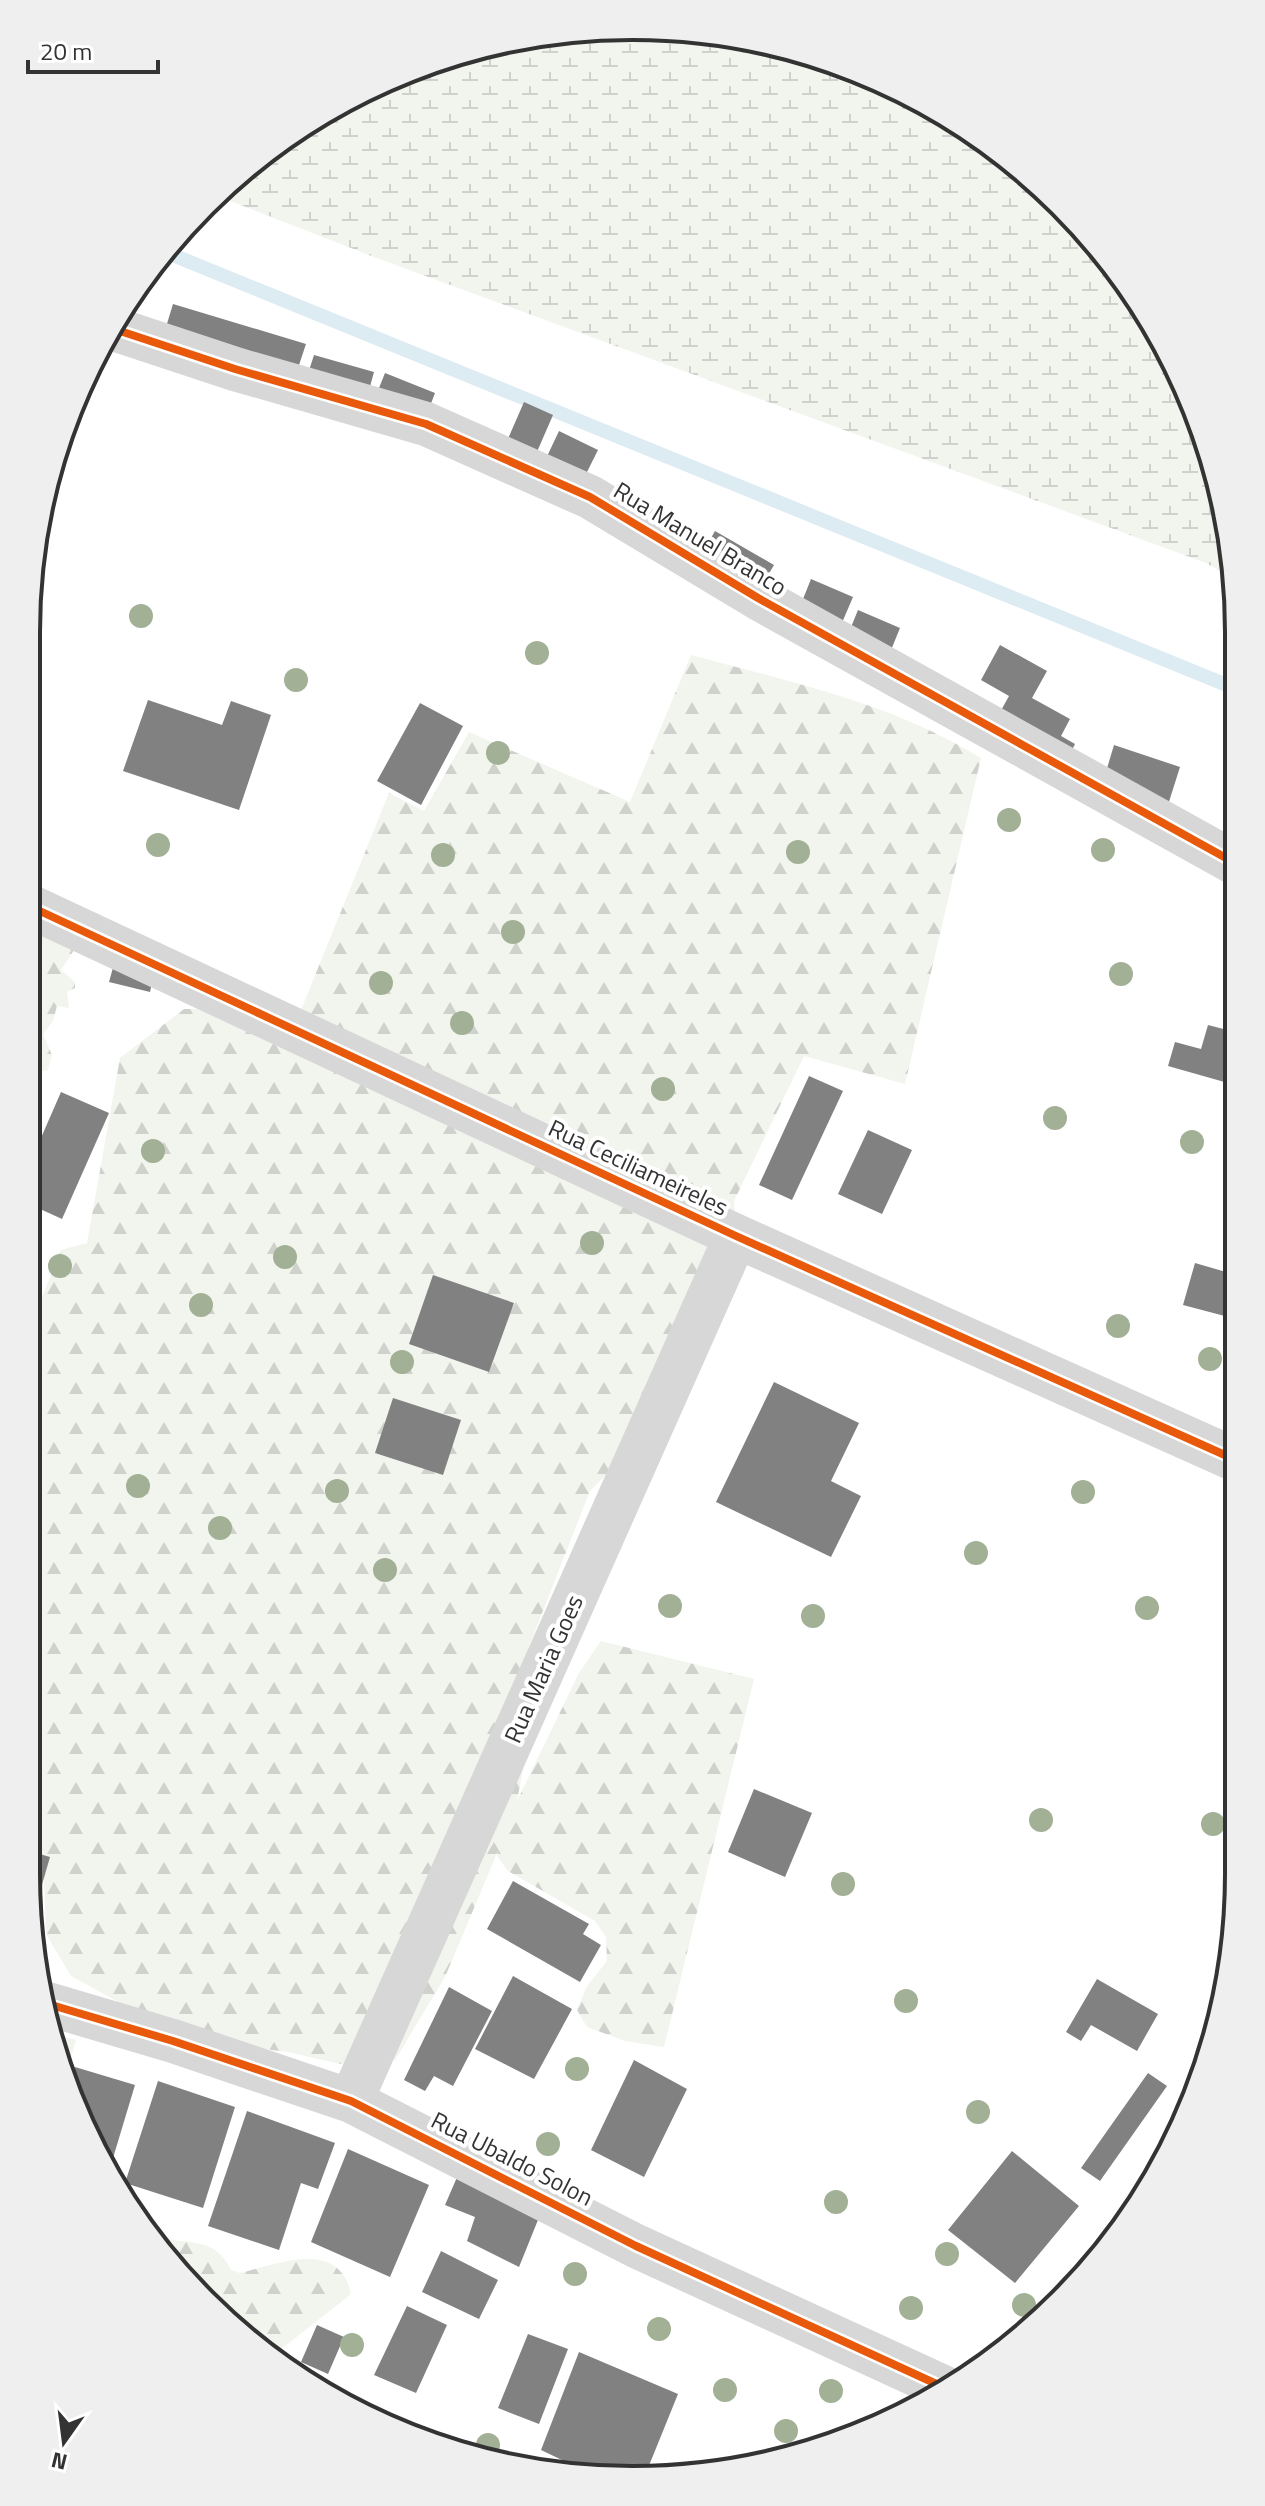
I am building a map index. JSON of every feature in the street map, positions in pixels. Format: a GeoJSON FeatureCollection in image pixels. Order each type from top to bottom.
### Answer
{"type":"FeatureCollection","features":[{"type":"Feature","properties":{"kind":"street","name":"Rua Manuel Branco"},"geometry":{"type":"LineString","coordinates":[[122,332],[235,369],[426,424],[577,491],[758,598],[1225,857]]}},
{"type":"Feature","properties":{"kind":"street","name":"Rua Ceciliameireles"},"geometry":{"type":"LineString","coordinates":[[40,915],[736,1236],[1225,1455]]}},
{"type":"Feature","properties":{"kind":"street","name":"Rua Maria Goes"},"geometry":{"type":"LineString","coordinates":[[351,2101],[736,1236]]}},
{"type":"Feature","properties":{"kind":"street","name":"Rua Ubaldo Solon"},"geometry":{"type":"LineString","coordinates":[[55,2006],[173,2041],[351,2101],[922,2391]]}},
{"type":"Feature","properties":{"kind":"green space"},"geometry":{"type":"Polygon","coordinates":[[[594,41],[671,41],[748,51],[823,71],[929,119],[993,162],[1051,214],[1103,272],[1146,336],[1180,406],[1205,479],[1222,572],[1206,563],[374,257],[228,200],[303,140],[370,101],[442,71],[517,51],[594,41]]]}},
{"type":"Feature","properties":{"kind":"green space"},"geometry":{"type":"Polygon","coordinates":[[[691,655],[876,708],[912,722],[981,758],[905,1084],[804,1056],[734,1201],[739,1280],[692,1388],[590,1491],[528,1649],[525,1759],[517,1801],[579,1673],[601,1641],[754,1679],[664,2047],[625,2041],[587,2027],[577,2010],[587,1986],[607,1961],[606,1937],[595,1921],[508,1871],[497,1856],[498,1851],[445,1977],[395,2060],[340,2064],[288,2052],[217,2043],[164,2027],[71,1976],[46,1934],[44,1879],[40,1866],[40,1302],[61,1250],[87,1243],[120,1058],[184,1009],[301,1010],[389,793],[424,811],[469,732],[630,802],[691,655]]]}},
{"type":"Feature","properties":{"kind":"green space"},"geometry":{"type":"Polygon","coordinates":[[[40,927],[74,950],[61,970],[75,982],[75,988],[67,992],[69,1008],[57,1006],[53,1021],[43,1034],[52,1055],[48,1070],[40,1071],[40,927]]]}},
{"type":"Feature","properties":{"kind":"green space"},"geometry":{"type":"Polygon","coordinates":[[[63,2036],[76,2040],[70,2060],[63,2036]]]}},
{"type":"Feature","properties":{"kind":"green space"},"geometry":{"type":"Polygon","coordinates":[[[165,2238],[208,2246],[224,2259],[231,2270],[240,2273],[289,2261],[321,2260],[334,2266],[344,2277],[351,2294],[280,2350],[214,2292],[165,2238]]]}},
{"type":"Feature","properties":{"kind":"building"},"geometry":{"type":"Polygon","coordinates":[[[173,304],[306,344],[294,380],[162,340],[173,304]]]}},
{"type":"Feature","properties":{"kind":"building"},"geometry":{"type":"Polygon","coordinates":[[[314,355],[374,372],[366,401],[305,383],[314,355]]]}},
{"type":"Feature","properties":{"kind":"building"},"geometry":{"type":"Polygon","coordinates":[[[385,373],[435,393],[424,422],[373,403],[385,373]]]}},
{"type":"Feature","properties":{"kind":"building"},"geometry":{"type":"Polygon","coordinates":[[[524,402],[553,415],[533,461],[504,448],[524,402]]]}},
{"type":"Feature","properties":{"kind":"building"},"geometry":{"type":"Polygon","coordinates":[[[559,431],[598,450],[580,486],[542,467],[559,431]]]}},
{"type":"Feature","properties":{"kind":"building"},"geometry":{"type":"Polygon","coordinates":[[[715,531],[774,565],[757,594],[699,559],[715,531]]]}},
{"type":"Feature","properties":{"kind":"building"},"geometry":{"type":"Polygon","coordinates":[[[811,579],[853,597],[838,632],[797,614],[811,579]]]}},
{"type":"Feature","properties":{"kind":"building"},"geometry":{"type":"Polygon","coordinates":[[[858,610],[900,628],[889,655],[847,637],[858,610]]]}},
{"type":"Feature","properties":{"kind":"building"},"geometry":{"type":"Polygon","coordinates":[[[1000,645],[1047,671],[1032,698],[1070,719],[1061,736],[1075,744],[1065,764],[993,725],[1009,696],[981,680],[1000,645]]]}},
{"type":"Feature","properties":{"kind":"building"},"geometry":{"type":"Polygon","coordinates":[[[148,700],[222,725],[231,701],[271,715],[239,810],[123,771],[148,700]]]}},
{"type":"Feature","properties":{"kind":"building"},"geometry":{"type":"Polygon","coordinates":[[[420,703],[463,726],[421,805],[377,781],[420,703]]]}},
{"type":"Feature","properties":{"kind":"building"},"geometry":{"type":"Polygon","coordinates":[[[1114,745],[1180,767],[1167,808],[1102,785],[1114,745]]]}},
{"type":"Feature","properties":{"kind":"building"},"geometry":{"type":"Polygon","coordinates":[[[114,964],[154,974],[150,992],[109,982],[114,964]]]}},
{"type":"Feature","properties":{"kind":"building"},"geometry":{"type":"Polygon","coordinates":[[[1208,1025],[1225,1029],[1225,1082],[1168,1066],[1175,1042],[1201,1049],[1208,1025]]]}},
{"type":"Feature","properties":{"kind":"building"},"geometry":{"type":"Polygon","coordinates":[[[809,1076],[843,1091],[792,1200],[759,1185],[809,1076]]]}},
{"type":"Feature","properties":{"kind":"building"},"geometry":{"type":"Polygon","coordinates":[[[61,1092],[109,1113],[62,1219],[40,1209],[40,1140],[61,1092]]]}},
{"type":"Feature","properties":{"kind":"building"},"geometry":{"type":"Polygon","coordinates":[[[868,1130],[912,1150],[882,1214],[838,1194],[868,1130]]]}},
{"type":"Feature","properties":{"kind":"building"},"geometry":{"type":"Polygon","coordinates":[[[1195,1263],[1225,1272],[1225,1316],[1183,1305],[1195,1263]]]}},
{"type":"Feature","properties":{"kind":"building"},"geometry":{"type":"Polygon","coordinates":[[[433,1275],[514,1303],[489,1372],[409,1344],[433,1275]]]}},
{"type":"Feature","properties":{"kind":"building"},"geometry":{"type":"Polygon","coordinates":[[[774,1382],[859,1423],[831,1481],[861,1496],[831,1557],[716,1502],[774,1382]]]}},
{"type":"Feature","properties":{"kind":"building"},"geometry":{"type":"Polygon","coordinates":[[[393,1398],[461,1420],[443,1475],[375,1453],[393,1398]]]}},
{"type":"Feature","properties":{"kind":"building"},"geometry":{"type":"Polygon","coordinates":[[[754,1789],[812,1813],[785,1877],[728,1852],[754,1789]]]}},
{"type":"Feature","properties":{"kind":"building"},"geometry":{"type":"Polygon","coordinates":[[[40,1854],[50,1857],[40,1890],[40,1854]]]}},
{"type":"Feature","properties":{"kind":"building"},"geometry":{"type":"Polygon","coordinates":[[[513,1881],[589,1924],[583,1934],[601,1945],[580,1982],[487,1929],[513,1881]]]}},
{"type":"Feature","properties":{"kind":"building"},"geometry":{"type":"Polygon","coordinates":[[[513,1976],[572,2009],[534,2079],[475,2049],[513,1976]]]}},
{"type":"Feature","properties":{"kind":"building"},"geometry":{"type":"Polygon","coordinates":[[[1097,1979],[1158,2014],[1137,2051],[1091,2025],[1081,2041],[1066,2032],[1097,1979]]]}},
{"type":"Feature","properties":{"kind":"building"},"geometry":{"type":"Polygon","coordinates":[[[449,1987],[492,2011],[453,2086],[434,2076],[425,2091],[404,2080],[449,1987]]]}},
{"type":"Feature","properties":{"kind":"building"},"geometry":{"type":"Polygon","coordinates":[[[634,2060],[687,2089],[644,2177],[591,2150],[634,2060]]]}},
{"type":"Feature","properties":{"kind":"building"},"geometry":{"type":"Polygon","coordinates":[[[75,2067],[135,2085],[113,2158],[101,2136],[74,2071],[75,2067]]]}},
{"type":"Feature","properties":{"kind":"building"},"geometry":{"type":"Polygon","coordinates":[[[1148,2073],[1167,2086],[1100,2181],[1081,2168],[1148,2073]]]}},
{"type":"Feature","properties":{"kind":"building"},"geometry":{"type":"Polygon","coordinates":[[[158,2081],[235,2107],[203,2208],[126,2181],[158,2081]]]}},
{"type":"Feature","properties":{"kind":"building"},"geometry":{"type":"Polygon","coordinates":[[[247,2111],[335,2143],[318,2189],[301,2183],[279,2250],[208,2226],[247,2111]]]}},
{"type":"Feature","properties":{"kind":"building"},"geometry":{"type":"Polygon","coordinates":[[[348,2149],[429,2185],[390,2277],[311,2242],[348,2149]]]}},
{"type":"Feature","properties":{"kind":"building"},"geometry":{"type":"Polygon","coordinates":[[[1012,2151],[1079,2206],[1015,2283],[948,2230],[1012,2151]]]}},
{"type":"Feature","properties":{"kind":"building"},"geometry":{"type":"Polygon","coordinates":[[[458,2175],[542,2210],[519,2267],[467,2241],[475,2217],[445,2205],[458,2175]]]}},
{"type":"Feature","properties":{"kind":"building"},"geometry":{"type":"Polygon","coordinates":[[[441,2251],[498,2280],[479,2319],[422,2292],[441,2251]]]}},
{"type":"Feature","properties":{"kind":"building"},"geometry":{"type":"Polygon","coordinates":[[[407,2306],[447,2325],[416,2393],[374,2375],[407,2306]]]}},
{"type":"Feature","properties":{"kind":"building"},"geometry":{"type":"Polygon","coordinates":[[[317,2325],[344,2337],[328,2374],[301,2362],[317,2325]]]}},
{"type":"Feature","properties":{"kind":"building"},"geometry":{"type":"Polygon","coordinates":[[[528,2334],[568,2349],[539,2424],[498,2408],[528,2334]]]}},
{"type":"Feature","properties":{"kind":"building"},"geometry":{"type":"Polygon","coordinates":[[[579,2352],[678,2394],[649,2466],[567,2462],[541,2450],[579,2352]]]}},
{"type":"Feature","properties":{"kind":"waterway"},"geometry":{"type":"LineString","coordinates":[[175,256],[1225,684]]}},
{"type":"Feature","properties":{"kind":"cycle path"},"geometry":{"type":"LineString","coordinates":[[122,332],[235,369],[426,424],[590,497],[758,598],[1225,857]]}},
{"type":"Feature","properties":{"kind":"cycle path"},"geometry":{"type":"LineString","coordinates":[[40,911],[736,1236],[1225,1455]]}},
{"type":"Feature","properties":{"kind":"cycle path"},"geometry":{"type":"LineString","coordinates":[[55,2006],[173,2041],[351,2101],[636,2246],[935,2383]]}}]}
